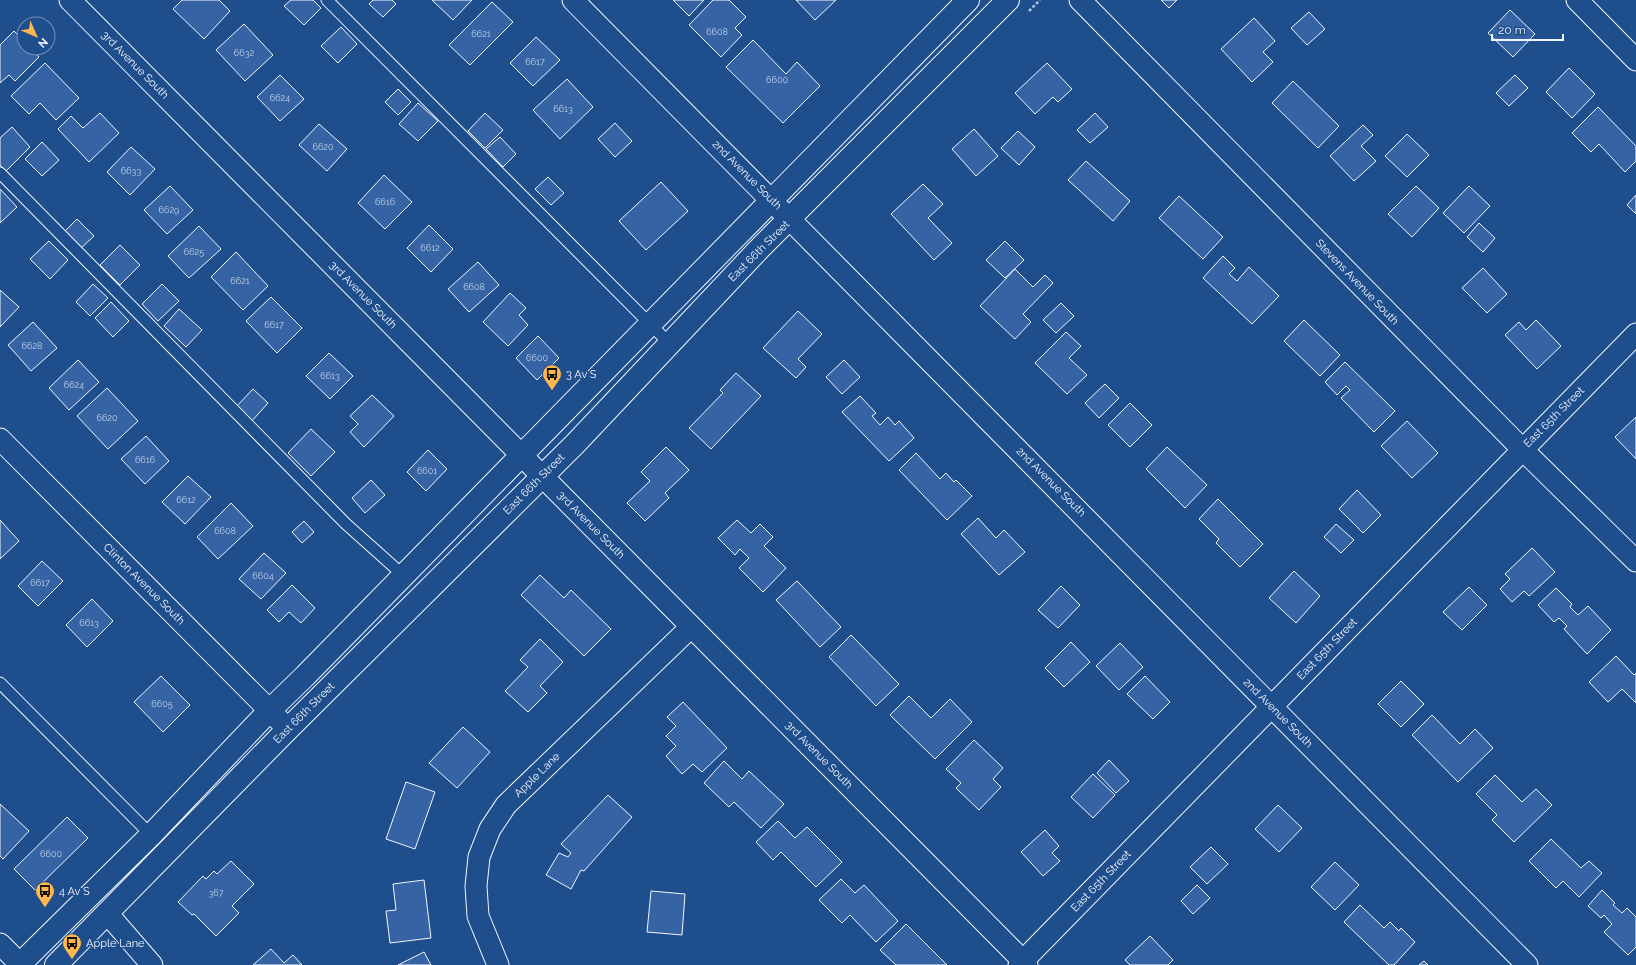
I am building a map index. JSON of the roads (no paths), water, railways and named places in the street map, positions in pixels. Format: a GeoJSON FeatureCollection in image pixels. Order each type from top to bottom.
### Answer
{"type":"FeatureCollection","features":[{"type":"Feature","properties":{"kind":"main road"},"geometry":{"type":"LineString","coordinates":[[20,965],[151,835],[270,710],[968,0]]}},
{"type":"Feature","properties":{"kind":"main road","name":"East 66th Street"},"geometry":{"type":"LineString","coordinates":[[56,965],[288,729],[575,444],[760,248],[791,219],[1008,0]]}},
{"type":"Feature","properties":{"kind":"street","name":"3rd Avenue South"},"geometry":{"type":"LineString","coordinates":[[70,0],[521,454],[1023,964]]}},
{"type":"Feature","properties":{"kind":"street","name":"2nd Avenue South"},"geometry":{"type":"LineString","coordinates":[[573,0],[772,199],[1527,965]]}},
{"type":"Feature","properties":{"kind":"street","name":"Stevens Avenue South"},"geometry":{"type":"LineString","coordinates":[[1080,0],[1522,449],[1636,561]]}},
{"type":"Feature","properties":{"kind":"street"},"geometry":{"type":"LineString","coordinates":[[1578,0],[1636,60]]}},
{"type":"Feature","properties":{"kind":"street","name":"East 65th Street"},"geometry":{"type":"LineString","coordinates":[[1023,964],[1522,449],[1636,334]]}},
{"type":"Feature","properties":{"kind":"street","name":"Clinton Avenue South"},"geometry":{"type":"LineString","coordinates":[[0,439],[288,729]]}},
{"type":"Feature","properties":{"kind":"street","name":"Apple Lane"},"geometry":{"type":"LineString","coordinates":[[498,965],[478,916],[476,886],[479,857],[490,828],[506,805],[691,627]]}},
{"type":"Feature","properties":{"kind":"street"},"geometry":{"type":"LineString","coordinates":[[107,913],[152,965]]}},
{"type":"Feature","properties":{"kind":"street"},"geometry":{"type":"LineString","coordinates":[[0,944],[20,965]]}},
{"type":"Feature","properties":{"kind":"lane"},"geometry":{"type":"LineString","coordinates":[[327,0],[670,343]]}},
{"type":"Feature","properties":{"kind":"lane"},"geometry":{"type":"LineString","coordinates":[[0,173],[346,524],[403,575]]}},
{"type":"Feature","properties":{"kind":"lane"},"geometry":{"type":"LineString","coordinates":[[0,683],[151,835]]}},
{"type":"Feature","properties":{"kind":"place","name":"3 Av S"},"geometry":{"type":"Point","coordinates":[552,391]}},
{"type":"Feature","properties":{"kind":"place","name":"4 Av S"},"geometry":{"type":"Point","coordinates":[45,908]}},
{"type":"Feature","properties":{"kind":"place","name":"Apple Lane"},"geometry":{"type":"Point","coordinates":[72,960]}}]}
